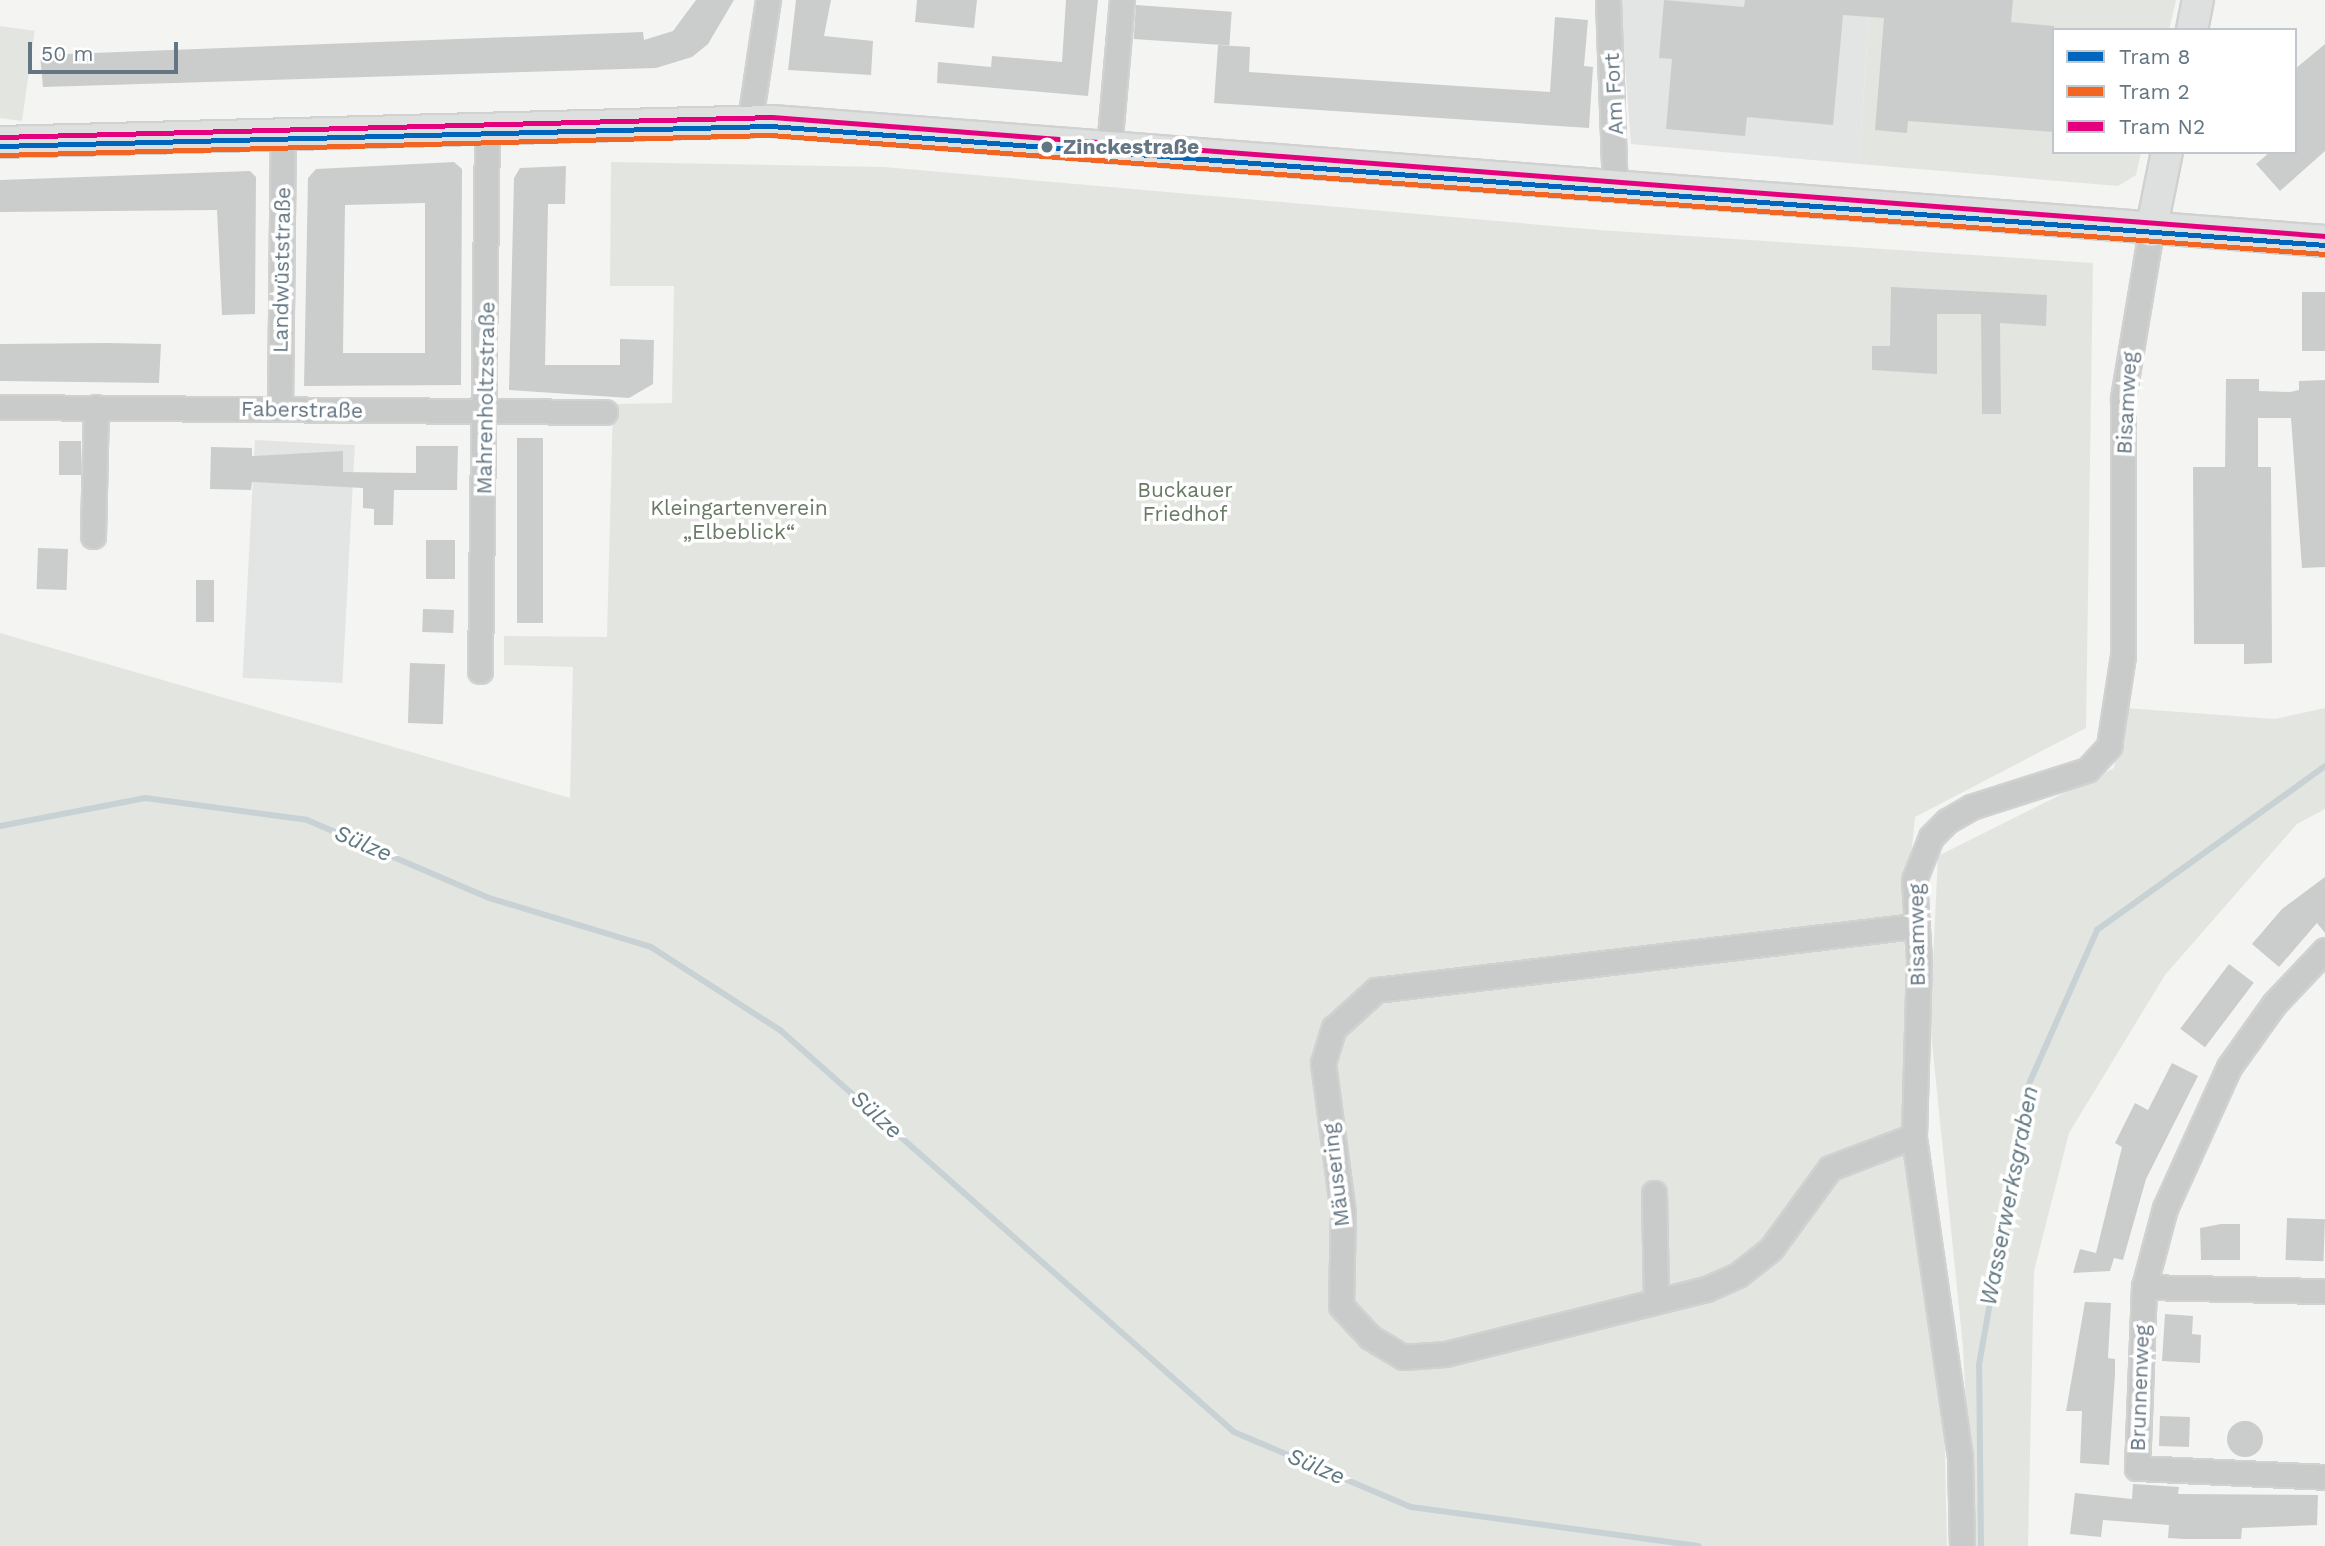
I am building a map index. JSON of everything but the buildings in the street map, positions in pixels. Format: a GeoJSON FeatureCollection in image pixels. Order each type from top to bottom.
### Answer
{"type":"FeatureCollection","features":[{"type":"Feature","properties":{"kind":"main road"},"geometry":{"type":"LineString","coordinates":[[2192,28],[2198,0]]}},
{"type":"Feature","properties":{"kind":"main road"},"geometry":{"type":"LineString","coordinates":[[0,142],[283,131],[750,121],[2151,231],[2325,240]]}},
{"type":"Feature","properties":{"kind":"main road"},"geometry":{"type":"LineString","coordinates":[[2151,231],[2167,154]]}},
{"type":"Feature","properties":{"kind":"street"},"geometry":{"type":"LineString","coordinates":[[750,121],[768,0]]}},
{"type":"Feature","properties":{"kind":"street"},"geometry":{"type":"LineString","coordinates":[[1109,148],[1122,0]]}},
{"type":"Feature","properties":{"kind":"street","name":"Am Fort"},"geometry":{"type":"LineString","coordinates":[[1608,0],[1615,188]]}},
{"type":"Feature","properties":{"kind":"street","name":"Mahrenholtzstraße"},"geometry":{"type":"LineString","coordinates":[[480,671],[487,411],[487,126]]}},
{"type":"Feature","properties":{"kind":"street","name":"Landwüststraße"},"geometry":{"type":"LineString","coordinates":[[280,409],[283,131]]}},
{"type":"Feature","properties":{"kind":"street","name":"Bisamweg"},"geometry":{"type":"LineString","coordinates":[[1962,1546],[1960,1457],[1914,1136],[1914,926],[1920,856],[1947,821],[1971,807],[2087,770],[2109,746],[2122,681],[2123,398],[2151,231]]}},
{"type":"Feature","properties":{"kind":"street","name":"Faberstraße"},"geometry":{"type":"LineString","coordinates":[[0,407],[605,412]]}},
{"type":"Feature","properties":{"kind":"street"},"geometry":{"type":"LineString","coordinates":[[93,536],[96,407]]}},
{"type":"Feature","properties":{"kind":"street","name":"Mäusering"},"geometry":{"type":"LineString","coordinates":[[1914,926],[1376,990],[1334,1028],[1323,1063],[1343,1213],[1341,1306],[1370,1337],[1403,1357],[1446,1354],[1656,1300],[1738,1275],[1771,1249],[1830,1168],[1914,1136]]}},
{"type":"Feature","properties":{"kind":"street"},"geometry":{"type":"LineString","coordinates":[[2325,950],[2274,1004],[2229,1067],[2165,1208],[2144,1287],[2325,1291]]}},
{"type":"Feature","properties":{"kind":"street"},"geometry":{"type":"LineString","coordinates":[[1654,1193],[1656,1300]]}},
{"type":"Feature","properties":{"kind":"street","name":"Brunnenweg"},"geometry":{"type":"LineString","coordinates":[[2144,1287],[2137,1468],[2325,1477]]}},
{"type":"Feature","properties":{"kind":"shaded area"},"geometry":{"type":"Polygon","coordinates":[[[1620,0],[1870,0],[1859,164],[1631,144],[1620,0]]]}},
{"type":"Feature","properties":{"kind":"shaded area"},"geometry":{"type":"Polygon","coordinates":[[[255,440],[355,445],[342,683],[243,678],[255,440]]]}},
{"type":"Feature","properties":{"kind":"green space"},"geometry":{"type":"Polygon","coordinates":[[[1870,0],[2176,0],[2169,28],[2052,28],[2052,154],[2141,154],[2136,175],[2118,186],[1859,164],[1870,0]]]}},
{"type":"Feature","properties":{"kind":"green space"},"geometry":{"type":"Polygon","coordinates":[[[0,26],[35,31],[22,121],[0,118],[0,26]]]}},
{"type":"Feature","properties":{"kind":"green space"},"geometry":{"type":"Polygon","coordinates":[[[611,162],[884,167],[1599,230],[2093,263],[2086,728],[1915,817],[1904,925],[1912,1185],[1944,1409],[1947,1546],[0,1546],[0,633],[570,798],[573,667],[504,665],[504,636],[607,637],[613,404],[672,403],[674,286],[610,286],[611,162]]]}},
{"type":"Feature","properties":{"kind":"green space"},"geometry":{"type":"Polygon","coordinates":[[[2125,708],[2275,719],[2325,708],[2325,809],[2297,824],[2165,975],[2069,1133],[2034,1271],[2028,1546],[1973,1546],[1963,1347],[1930,1023],[1938,856],[2114,768],[2125,708]]]}},
{"type":"Feature","properties":{"kind":"waterway","name":"Wasserwerksgraben"},"geometry":{"type":"LineString","coordinates":[[1981,1546],[1979,1365],[2028,1086],[2097,930],[2325,766]]}},
{"type":"Feature","properties":{"kind":"waterway","name":"Sülze"},"geometry":{"type":"LineString","coordinates":[[0,826],[145,798],[307,820],[489,898],[651,947],[780,1030],[1234,1432],[1411,1507],[1698,1546]]}},
{"type":"Feature","properties":{"kind":"tram line","name":"N2"},"geometry":{"type":"LineString","coordinates":[[0,137],[772,117],[2325,236]]}},
{"type":"Feature","properties":{"kind":"tram line","name":"8"},"geometry":{"type":"LineString","coordinates":[[0,146],[771,126],[2325,245]]}},
{"type":"Feature","properties":{"kind":"tram line","name":"2"},"geometry":{"type":"LineString","coordinates":[[0,155],[771,135],[2324,254]]}},
{"type":"Feature","properties":{"kind":"place","name":"Zinckestraße"},"geometry":{"type":"Point","coordinates":[1047,147]}},
{"type":"Feature","properties":{"kind":"park label","name":"Buckauer Friedhof"},"geometry":{"type":"Point","coordinates":[1185,502]}},
{"type":"Feature","properties":{"kind":"park label","name":"Kleingartenverein „Elbeblick“"},"geometry":{"type":"Point","coordinates":[739,520]}}]}
